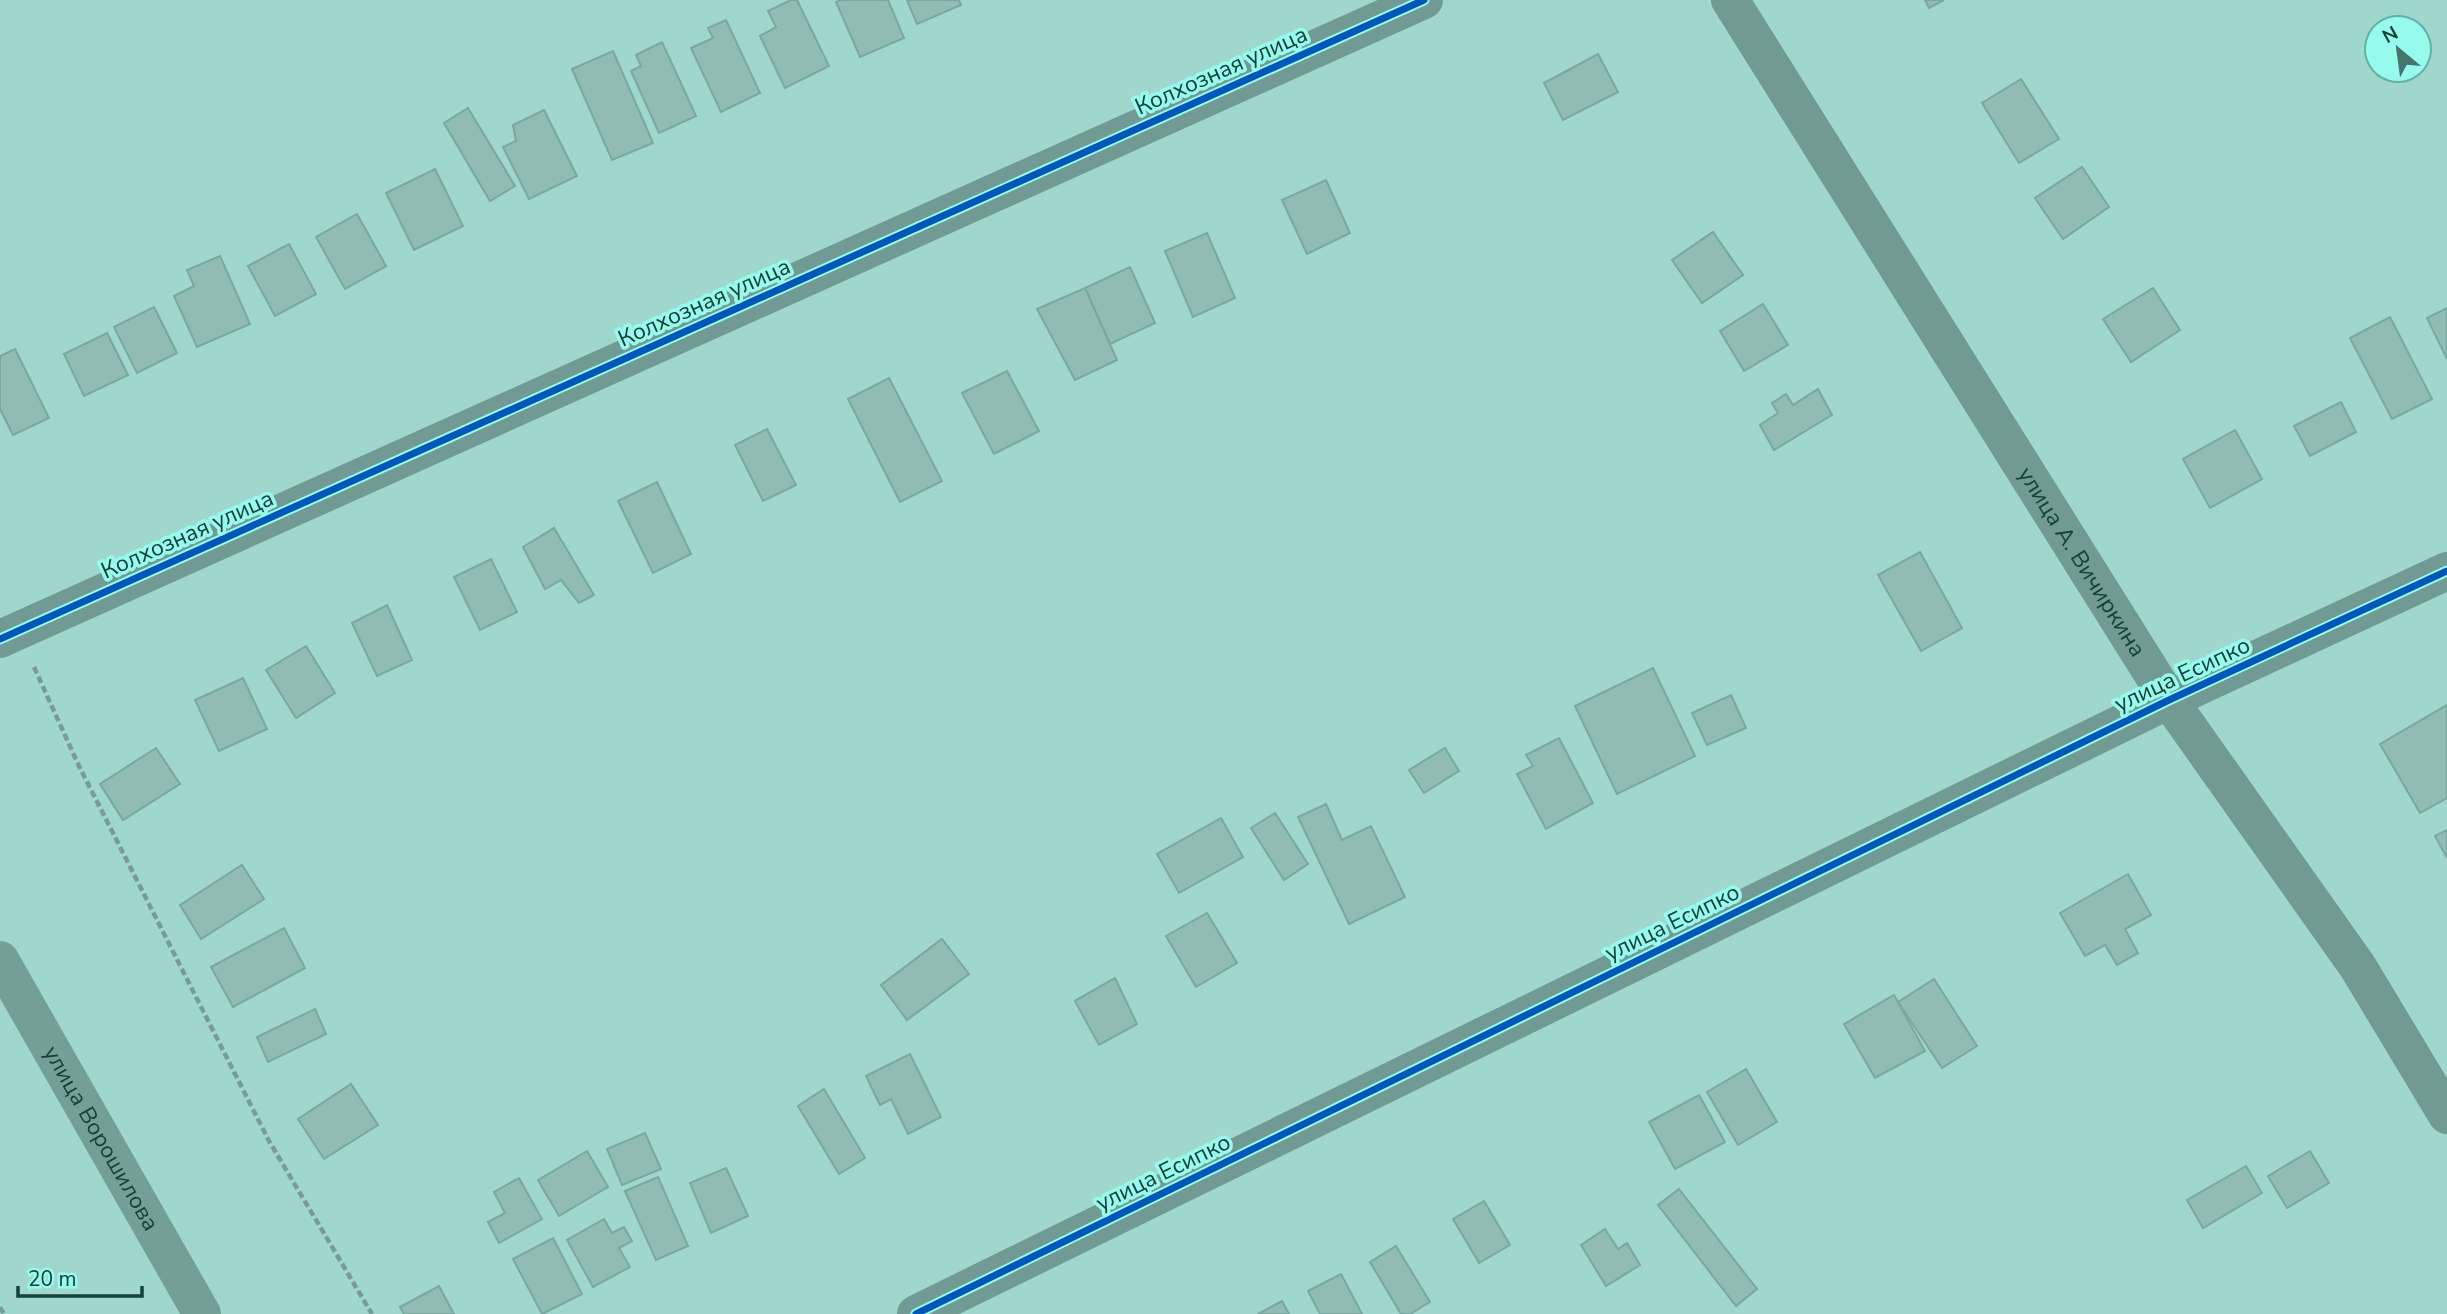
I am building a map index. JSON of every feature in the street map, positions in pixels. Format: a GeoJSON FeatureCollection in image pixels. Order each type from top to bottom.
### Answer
{"type":"FeatureCollection","features":[{"type":"Feature","properties":{"kind":"main road","name":"улица Ворошилова"},"geometry":{"type":"LineString","coordinates":[[0,960],[202,1314]]}},
{"type":"Feature","properties":{"kind":"street","name":"Колхозная улица"},"geometry":{"type":"LineString","coordinates":[[9,635],[1424,0]]}},
{"type":"Feature","properties":{"kind":"street","name":"улица А. Вичиркина"},"geometry":{"type":"LineString","coordinates":[[1730,0],[2169,700],[2358,967],[2447,1115]]}},
{"type":"Feature","properties":{"kind":"street","name":"улица Есипко"},"geometry":{"type":"LineString","coordinates":[[916,1314],[2169,700],[2447,570]]}},
{"type":"Feature","properties":{"kind":"path"},"geometry":{"type":"LineString","coordinates":[[9,635],[78,764],[269,1140],[372,1314]]}},
{"type":"Feature","properties":{"kind":"path"},"geometry":{"type":"LineString","coordinates":[[0,1307],[4,1314]]}},
{"type":"Feature","properties":{"kind":"building"},"geometry":{"type":"Polygon","coordinates":[[[791,0],[797,0],[829,66],[785,88],[760,36],[776,27],[768,11],[791,0]]]}},
{"type":"Feature","properties":{"kind":"building"},"geometry":{"type":"Polygon","coordinates":[[[888,0],[904,38],[860,57],[836,2],[888,0]]]}},
{"type":"Feature","properties":{"kind":"building"},"geometry":{"type":"Polygon","coordinates":[[[907,0],[959,0],[961,5],[917,24],[907,0]]]}},
{"type":"Feature","properties":{"kind":"building"},"geometry":{"type":"Polygon","coordinates":[[[1925,0],[1944,0],[1929,8],[1925,0]]]}},
{"type":"Feature","properties":{"kind":"building"},"geometry":{"type":"Polygon","coordinates":[[[726,20],[760,93],[721,112],[691,48],[713,38],[708,28],[726,20]]]}},
{"type":"Feature","properties":{"kind":"building"},"geometry":{"type":"Polygon","coordinates":[[[662,42],[696,116],[659,133],[631,71],[641,66],[636,55],[662,42]]]}},
{"type":"Feature","properties":{"kind":"building"},"geometry":{"type":"Polygon","coordinates":[[[613,51],[653,143],[612,160],[572,69],[613,51]]]}},
{"type":"Feature","properties":{"kind":"building"},"geometry":{"type":"Polygon","coordinates":[[[1598,54],[1618,92],[1563,120],[1544,83],[1598,54]]]}},
{"type":"Feature","properties":{"kind":"building"},"geometry":{"type":"Polygon","coordinates":[[[2021,79],[2059,139],[2019,163],[1982,103],[2021,79]]]}},
{"type":"Feature","properties":{"kind":"building"},"geometry":{"type":"Polygon","coordinates":[[[468,108],[515,186],[490,201],[444,123],[468,108]]]}},
{"type":"Feature","properties":{"kind":"building"},"geometry":{"type":"Polygon","coordinates":[[[544,110],[577,176],[529,199],[503,147],[516,141],[513,125],[544,110]]]}},
{"type":"Feature","properties":{"kind":"building"},"geometry":{"type":"Polygon","coordinates":[[[2082,167],[2109,207],[2063,239],[2035,198],[2082,167]]]}},
{"type":"Feature","properties":{"kind":"building"},"geometry":{"type":"Polygon","coordinates":[[[435,169],[463,226],[414,250],[386,193],[435,169]]]}},
{"type":"Feature","properties":{"kind":"building"},"geometry":{"type":"Polygon","coordinates":[[[1326,180],[1350,233],[1307,254],[1282,200],[1326,180]]]}},
{"type":"Feature","properties":{"kind":"building"},"geometry":{"type":"Polygon","coordinates":[[[357,214],[386,266],[345,289],[316,237],[357,214]]]}},
{"type":"Feature","properties":{"kind":"building"},"geometry":{"type":"Polygon","coordinates":[[[1713,232],[1743,275],[1702,303],[1672,260],[1713,232]]]}},
{"type":"Feature","properties":{"kind":"building"},"geometry":{"type":"Polygon","coordinates":[[[1207,233],[1235,298],[1193,317],[1165,251],[1207,233]]]}},
{"type":"Feature","properties":{"kind":"building"},"geometry":{"type":"Polygon","coordinates":[[[289,244],[316,294],[275,316],[248,266],[289,244]]]}},
{"type":"Feature","properties":{"kind":"building"},"geometry":{"type":"Polygon","coordinates":[[[220,256],[250,324],[197,347],[174,296],[194,286],[187,270],[220,256]]]}},
{"type":"Feature","properties":{"kind":"building"},"geometry":{"type":"Polygon","coordinates":[[[1130,267],[1155,323],[1110,344],[1085,288],[1130,267]]]}},
{"type":"Feature","properties":{"kind":"building"},"geometry":{"type":"Polygon","coordinates":[[[1085,288],[1117,360],[1075,380],[1037,309],[1085,288]]]}},
{"type":"Feature","properties":{"kind":"building"},"geometry":{"type":"Polygon","coordinates":[[[2153,288],[2180,330],[2131,362],[2103,319],[2153,288]]]}},
{"type":"Feature","properties":{"kind":"building"},"geometry":{"type":"Polygon","coordinates":[[[1763,304],[1788,345],[1744,371],[1720,331],[1763,304]]]}},
{"type":"Feature","properties":{"kind":"building"},"geometry":{"type":"Polygon","coordinates":[[[154,307],[177,353],[137,373],[114,327],[154,307]]]}},
{"type":"Feature","properties":{"kind":"building"},"geometry":{"type":"Polygon","coordinates":[[[2447,308],[2447,359],[2427,318],[2447,308]]]}},
{"type":"Feature","properties":{"kind":"building"},"geometry":{"type":"Polygon","coordinates":[[[2390,317],[2432,399],[2392,419],[2350,338],[2390,317]]]}},
{"type":"Feature","properties":{"kind":"building"},"geometry":{"type":"Polygon","coordinates":[[[107,333],[128,375],[84,396],[64,354],[107,333]]]}},
{"type":"Feature","properties":{"kind":"building"},"geometry":{"type":"Polygon","coordinates":[[[15,349],[49,418],[13,435],[0,409],[0,356],[15,349]]]}},
{"type":"Feature","properties":{"kind":"building"},"geometry":{"type":"Polygon","coordinates":[[[1007,371],[1039,431],[994,454],[962,393],[1007,371]]]}},
{"type":"Feature","properties":{"kind":"building"},"geometry":{"type":"Polygon","coordinates":[[[889,378],[942,481],[900,502],[848,399],[889,378]]]}},
{"type":"Feature","properties":{"kind":"building"},"geometry":{"type":"Polygon","coordinates":[[[1818,389],[1832,415],[1774,450],[1760,425],[1778,413],[1772,403],[1786,394],[1793,405],[1818,389]]]}},
{"type":"Feature","properties":{"kind":"building"},"geometry":{"type":"Polygon","coordinates":[[[2341,402],[2356,432],[2310,456],[2294,426],[2341,402]]]}},
{"type":"Feature","properties":{"kind":"building"},"geometry":{"type":"Polygon","coordinates":[[[767,429],[796,485],[763,501],[735,445],[767,429]]]}},
{"type":"Feature","properties":{"kind":"building"},"geometry":{"type":"Polygon","coordinates":[[[2235,430],[2262,479],[2210,508],[2183,459],[2235,430]]]}},
{"type":"Feature","properties":{"kind":"building"},"geometry":{"type":"Polygon","coordinates":[[[657,482],[691,554],[653,573],[618,501],[657,482]]]}},
{"type":"Feature","properties":{"kind":"building"},"geometry":{"type":"Polygon","coordinates":[[[554,528],[594,595],[579,603],[561,580],[545,589],[523,547],[554,528]]]}},
{"type":"Feature","properties":{"kind":"building"},"geometry":{"type":"Polygon","coordinates":[[[1920,552],[1962,628],[1921,651],[1878,575],[1920,552]]]}},
{"type":"Feature","properties":{"kind":"building"},"geometry":{"type":"Polygon","coordinates":[[[491,559],[517,612],[480,630],[454,577],[491,559]]]}},
{"type":"Feature","properties":{"kind":"building"},"geometry":{"type":"Polygon","coordinates":[[[387,605],[412,660],[377,676],[352,623],[387,605]]]}},
{"type":"Feature","properties":{"kind":"building"},"geometry":{"type":"Polygon","coordinates":[[[306,646],[335,693],[296,718],[266,670],[306,646]]]}},
{"type":"Feature","properties":{"kind":"building"},"geometry":{"type":"Polygon","coordinates":[[[1653,668],[1695,756],[1617,794],[1575,706],[1653,668]]]}},
{"type":"Feature","properties":{"kind":"building"},"geometry":{"type":"Polygon","coordinates":[[[243,678],[267,729],[219,751],[195,700],[243,678]]]}},
{"type":"Feature","properties":{"kind":"building"},"geometry":{"type":"Polygon","coordinates":[[[1731,695],[1746,728],[1707,745],[1692,713],[1731,695]]]}},
{"type":"Feature","properties":{"kind":"building"},"geometry":{"type":"Polygon","coordinates":[[[2447,705],[2447,798],[2420,813],[2380,744],[2447,705]]]}},
{"type":"Feature","properties":{"kind":"building"},"geometry":{"type":"Polygon","coordinates":[[[1559,738],[1593,803],[1546,829],[1517,774],[1533,766],[1526,755],[1559,738]]]}},
{"type":"Feature","properties":{"kind":"building"},"geometry":{"type":"Polygon","coordinates":[[[156,748],[180,784],[123,820],[100,784],[156,748]]]}},
{"type":"Feature","properties":{"kind":"building"},"geometry":{"type":"Polygon","coordinates":[[[1445,748],[1459,771],[1424,793],[1409,770],[1445,748]]]}},
{"type":"Feature","properties":{"kind":"building"},"geometry":{"type":"Polygon","coordinates":[[[1326,804],[1342,840],[1371,826],[1405,897],[1349,924],[1298,817],[1326,804]]]}},
{"type":"Feature","properties":{"kind":"building"},"geometry":{"type":"Polygon","coordinates":[[[1275,813],[1308,864],[1284,880],[1251,828],[1275,813]]]}},
{"type":"Feature","properties":{"kind":"building"},"geometry":{"type":"Polygon","coordinates":[[[1221,818],[1243,857],[1179,893],[1157,854],[1221,818]]]}},
{"type":"Feature","properties":{"kind":"building"},"geometry":{"type":"Polygon","coordinates":[[[2447,830],[2447,858],[2435,836],[2447,830]]]}},
{"type":"Feature","properties":{"kind":"building"},"geometry":{"type":"Polygon","coordinates":[[[242,865],[264,899],[201,939],[180,905],[242,865]]]}},
{"type":"Feature","properties":{"kind":"building"},"geometry":{"type":"Polygon","coordinates":[[[2128,874],[2151,915],[2125,929],[2138,953],[2117,965],[2105,945],[2085,956],[2060,913],[2128,874]]]}},
{"type":"Feature","properties":{"kind":"building"},"geometry":{"type":"Polygon","coordinates":[[[1207,913],[1237,963],[1196,987],[1166,936],[1207,913]]]}},
{"type":"Feature","properties":{"kind":"building"},"geometry":{"type":"Polygon","coordinates":[[[284,928],[305,968],[233,1007],[211,967],[284,928]]]}},
{"type":"Feature","properties":{"kind":"building"},"geometry":{"type":"Polygon","coordinates":[[[942,939],[969,974],[907,1020],[881,985],[942,939]]]}},
{"type":"Feature","properties":{"kind":"building"},"geometry":{"type":"Polygon","coordinates":[[[1115,978],[1137,1024],[1099,1045],[1075,1001],[1115,978]]]}},
{"type":"Feature","properties":{"kind":"building"},"geometry":{"type":"Polygon","coordinates":[[[1934,979],[1977,1046],[1942,1068],[1898,1002],[1934,979]]]}},
{"type":"Feature","properties":{"kind":"building"},"geometry":{"type":"Polygon","coordinates":[[[1894,995],[1925,1051],[1875,1078],[1844,1024],[1894,995]]]}},
{"type":"Feature","properties":{"kind":"building"},"geometry":{"type":"Polygon","coordinates":[[[315,1009],[326,1034],[268,1062],[257,1037],[315,1009]]]}},
{"type":"Feature","properties":{"kind":"building"},"geometry":{"type":"Polygon","coordinates":[[[910,1054],[941,1117],[908,1134],[891,1099],[880,1105],[866,1076],[910,1054]]]}},
{"type":"Feature","properties":{"kind":"building"},"geometry":{"type":"Polygon","coordinates":[[[1746,1069],[1777,1122],[1738,1145],[1707,1092],[1746,1069]]]}},
{"type":"Feature","properties":{"kind":"building"},"geometry":{"type":"Polygon","coordinates":[[[351,1084],[378,1125],[324,1159],[298,1119],[351,1084]]]}},
{"type":"Feature","properties":{"kind":"building"},"geometry":{"type":"Polygon","coordinates":[[[824,1089],[865,1158],[839,1174],[798,1106],[824,1089]]]}},
{"type":"Feature","properties":{"kind":"building"},"geometry":{"type":"Polygon","coordinates":[[[1699,1095],[1725,1142],[1675,1169],[1649,1122],[1699,1095]]]}},
{"type":"Feature","properties":{"kind":"building"},"geometry":{"type":"Polygon","coordinates":[[[645,1133],[661,1169],[622,1185],[607,1149],[645,1133]]]}},
{"type":"Feature","properties":{"kind":"building"},"geometry":{"type":"Polygon","coordinates":[[[587,1151],[608,1187],[559,1216],[538,1180],[587,1151]]]}},
{"type":"Feature","properties":{"kind":"building"},"geometry":{"type":"Polygon","coordinates":[[[2310,1151],[2329,1183],[2287,1208],[2268,1176],[2310,1151]]]}},
{"type":"Feature","properties":{"kind":"building"},"geometry":{"type":"Polygon","coordinates":[[[2246,1166],[2262,1193],[2203,1228],[2187,1200],[2246,1166]]]}},
{"type":"Feature","properties":{"kind":"building"},"geometry":{"type":"Polygon","coordinates":[[[726,1168],[748,1216],[711,1233],[690,1183],[726,1168]]]}},
{"type":"Feature","properties":{"kind":"building"},"geometry":{"type":"Polygon","coordinates":[[[658,1177],[688,1246],[656,1260],[625,1191],[658,1177]]]}},
{"type":"Feature","properties":{"kind":"building"},"geometry":{"type":"Polygon","coordinates":[[[519,1178],[542,1219],[499,1243],[488,1222],[505,1213],[494,1192],[519,1178]]]}},
{"type":"Feature","properties":{"kind":"building"},"geometry":{"type":"Polygon","coordinates":[[[1679,1189],[1757,1289],[1736,1306],[1658,1205],[1679,1189]]]}},
{"type":"Feature","properties":{"kind":"building"},"geometry":{"type":"Polygon","coordinates":[[[1484,1201],[1510,1245],[1479,1263],[1453,1219],[1484,1201]]]}},
{"type":"Feature","properties":{"kind":"building"},"geometry":{"type":"Polygon","coordinates":[[[604,1219],[612,1233],[624,1227],[632,1241],[619,1248],[630,1267],[593,1287],[567,1240],[604,1219]]]}},
{"type":"Feature","properties":{"kind":"building"},"geometry":{"type":"Polygon","coordinates":[[[1605,1229],[1618,1249],[1627,1243],[1640,1265],[1606,1286],[1581,1245],[1605,1229]]]}},
{"type":"Feature","properties":{"kind":"building"},"geometry":{"type":"Polygon","coordinates":[[[553,1238],[582,1294],[542,1314],[513,1259],[553,1238]]]}},
{"type":"Feature","properties":{"kind":"building"},"geometry":{"type":"Polygon","coordinates":[[[1396,1246],[1430,1302],[1410,1314],[1401,1314],[1370,1262],[1396,1246]]]}},
{"type":"Feature","properties":{"kind":"building"},"geometry":{"type":"Polygon","coordinates":[[[1341,1274],[1362,1314],[1320,1314],[1308,1291],[1341,1274]]]}},
{"type":"Feature","properties":{"kind":"building"},"geometry":{"type":"Polygon","coordinates":[[[439,1286],[454,1314],[404,1314],[400,1307],[439,1286]]]}},
{"type":"Feature","properties":{"kind":"building"},"geometry":{"type":"Polygon","coordinates":[[[1282,1301],[1289,1314],[1258,1314],[1282,1301]]]}},
{"type":"Feature","properties":{"kind":"cycle path"},"geometry":{"type":"LineString","coordinates":[[0,639],[1424,0]]}},
{"type":"Feature","properties":{"kind":"cycle path"},"geometry":{"type":"LineString","coordinates":[[916,1314],[2169,700],[2447,571]]}}]}
